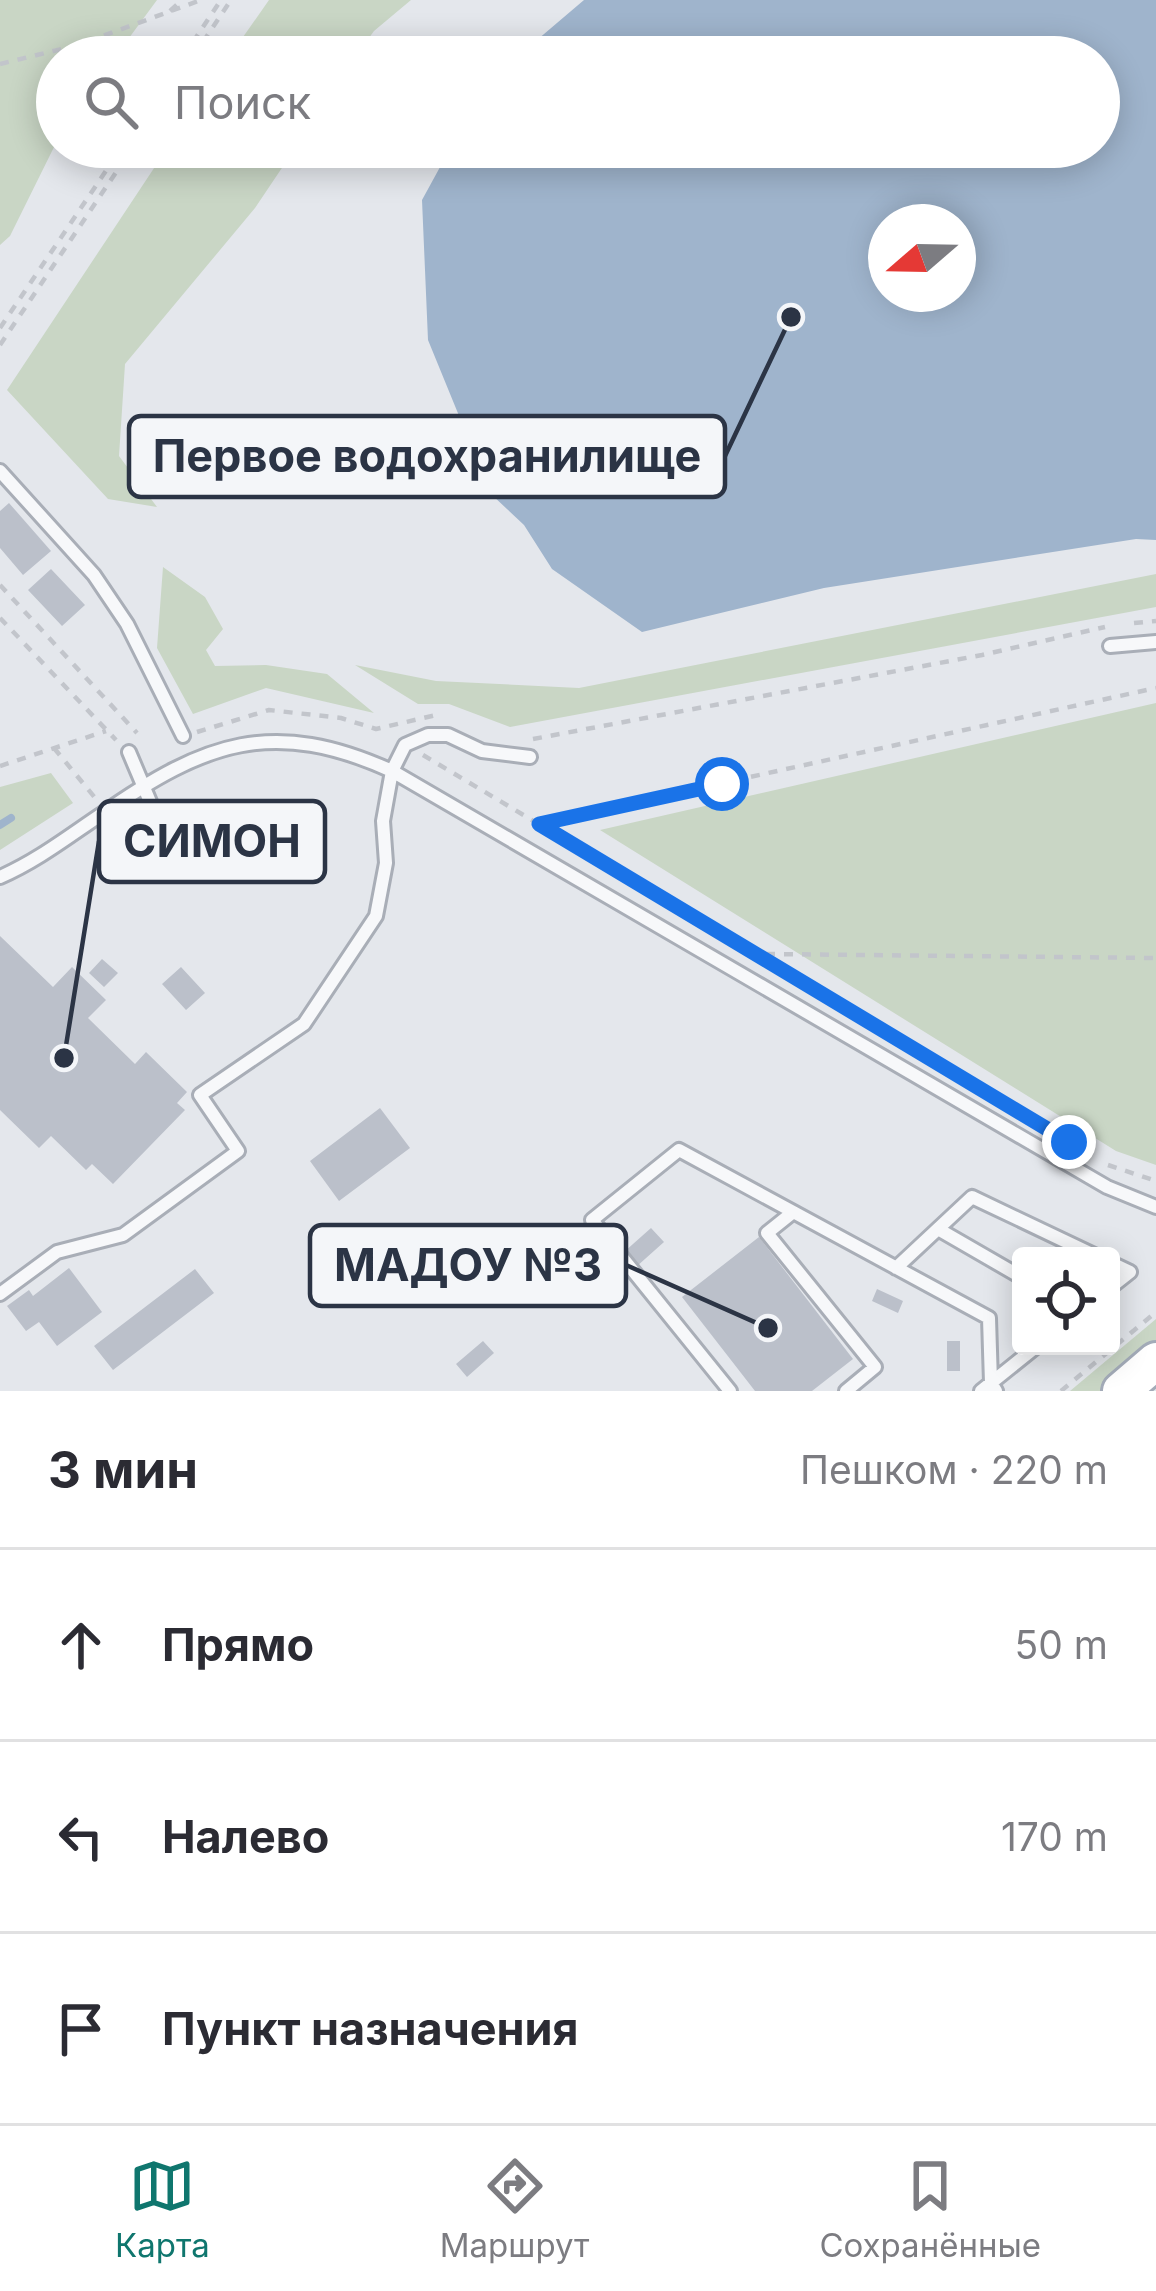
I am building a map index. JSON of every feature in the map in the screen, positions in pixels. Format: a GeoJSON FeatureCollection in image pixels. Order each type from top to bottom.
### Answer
{"type":"FeatureCollection","features":[{"type":"Feature","properties":{"kind":"main road"},"geometry":{"type":"LineString","coordinates":[[1121,1391],[1156,1361]]}},
{"type":"Feature","properties":{"kind":"lane"},"geometry":{"type":"LineString","coordinates":[[0,471],[94,575],[127,624],[183,736]]}},
{"type":"Feature","properties":{"kind":"lane"},"geometry":{"type":"LineString","coordinates":[[1110,646],[1156,642]]}},
{"type":"Feature","properties":{"kind":"lane"},"geometry":{"type":"LineString","coordinates":[[0,1294],[57,1252],[123,1235],[238,1151],[200,1095],[304,1024],[376,916],[386,863],[383,821],[392,771],[405,745],[428,735],[448,735],[482,752],[530,757]]}},
{"type":"Feature","properties":{"kind":"lane"},"geometry":{"type":"LineString","coordinates":[[0,877],[27,865],[145,784],[195,758],[248,744],[298,740],[331,746],[392,771],[1107,1187],[1156,1207]]}},
{"type":"Feature","properties":{"kind":"lane"},"geometry":{"type":"LineString","coordinates":[[129,752],[156,816]]}},
{"type":"Feature","properties":{"kind":"lane"},"geometry":{"type":"LineString","coordinates":[[730,1391],[592,1220],[679,1150],[988,1318],[989,1388]]}},
{"type":"Feature","properties":{"kind":"lane"},"geometry":{"type":"LineString","coordinates":[[896,1268],[972,1197],[1077,1247]]}},
{"type":"Feature","properties":{"kind":"lane"},"geometry":{"type":"LineString","coordinates":[[792,1214],[767,1233],[875,1367],[845,1391]]}},
{"type":"Feature","properties":{"kind":"lane"},"geometry":{"type":"LineString","coordinates":[[938,1229],[1012,1272]]}},
{"type":"Feature","properties":{"kind":"lane"},"geometry":{"type":"LineString","coordinates":[[989,1388],[1027,1355]]}},
{"type":"Feature","properties":{"kind":"path"},"geometry":{"type":"LineString","coordinates":[[166,16],[182,0]]}},
{"type":"Feature","properties":{"kind":"path"},"geometry":{"type":"LineString","coordinates":[[105,36],[201,0]]}},
{"type":"Feature","properties":{"kind":"path"},"geometry":{"type":"LineString","coordinates":[[197,36],[221,0]]}},
{"type":"Feature","properties":{"kind":"path"},"geometry":{"type":"LineString","coordinates":[[207,36],[231,0]]}},
{"type":"Feature","properties":{"kind":"path"},"geometry":{"type":"LineString","coordinates":[[0,64],[36,55]]}},
{"type":"Feature","properties":{"kind":"path"},"geometry":{"type":"LineString","coordinates":[[0,328],[108,168]]}},
{"type":"Feature","properties":{"kind":"path"},"geometry":{"type":"LineString","coordinates":[[0,345],[119,168]]}},
{"type":"Feature","properties":{"kind":"path"},"geometry":{"type":"LineString","coordinates":[[0,585],[149,746],[129,752],[0,618]]}},
{"type":"Feature","properties":{"kind":"path"},"geometry":{"type":"LineString","coordinates":[[1133,623],[1156,621]]}},
{"type":"Feature","properties":{"kind":"path"},"geometry":{"type":"LineString","coordinates":[[524,740],[982,655],[1110,626]]}},
{"type":"Feature","properties":{"kind":"path"},"geometry":{"type":"LineString","coordinates":[[0,633],[12,632]]}},
{"type":"Feature","properties":{"kind":"path"},"geometry":{"type":"LineString","coordinates":[[539,824],[1156,688]]}},
{"type":"Feature","properties":{"kind":"path"},"geometry":{"type":"LineString","coordinates":[[376,729],[430,714],[449,716]]}},
{"type":"Feature","properties":{"kind":"path"},"geometry":{"type":"LineString","coordinates":[[0,766],[106,730]]}},
{"type":"Feature","properties":{"kind":"path"},"geometry":{"type":"LineString","coordinates":[[54,748],[105,811]]}},
{"type":"Feature","properties":{"kind":"path"},"geometry":{"type":"LineString","coordinates":[[423,755],[1067,1140]]}},
{"type":"Feature","properties":{"kind":"path"},"geometry":{"type":"LineString","coordinates":[[762,954],[1156,958]]}},
{"type":"Feature","properties":{"kind":"path"},"geometry":{"type":"LineString","coordinates":[[1108,1165],[1156,1181]]}},
{"type":"Feature","properties":{"kind":"path"},"geometry":{"type":"LineString","coordinates":[[1061,1391],[1156,1312]]}},
{"type":"Feature","properties":{"kind":"green space"},"geometry":{"type":"Polygon","coordinates":[[[0,0],[157,0],[130,36],[36,36],[36,168],[44,168],[10,236],[0,245],[0,0]]]}},
{"type":"Feature","properties":{"kind":"green space"},"geometry":{"type":"Polygon","coordinates":[[[269,0],[411,0],[370,36],[244,36],[269,0]]]}},
{"type":"Feature","properties":{"kind":"green space"},"geometry":{"type":"Polygon","coordinates":[[[154,168],[282,168],[255,208],[125,364],[119,456],[157,507],[108,499],[7,390],[154,168]]]}},
{"type":"Feature","properties":{"kind":"green space"},"geometry":{"type":"Polygon","coordinates":[[[163,567],[205,597],[223,629],[206,650],[215,666],[266,665],[327,674],[374,713],[266,688],[193,714],[157,648],[163,567]]]}},
{"type":"Feature","properties":{"kind":"green space"},"geometry":{"type":"Polygon","coordinates":[[[1156,574],[1156,607],[510,727],[449,704],[418,704],[355,665],[436,681],[579,688],[1156,574]]]}},
{"type":"Feature","properties":{"kind":"green space"},"geometry":{"type":"Polygon","coordinates":[[[1156,703],[1156,1165],[1116,1151],[600,830],[1156,703]]]}},
{"type":"Feature","properties":{"kind":"green space"},"geometry":{"type":"Polygon","coordinates":[[[51,773],[73,803],[0,850],[0,787],[51,773]]]}},
{"type":"Feature","properties":{"kind":"green space"},"geometry":{"type":"Polygon","coordinates":[[[1156,1319],[1156,1344],[1100,1391],[1070,1391],[1113,1355],[1120,1355],[1120,1349],[1156,1319]]]}},
{"type":"Feature","properties":{"kind":"water"},"geometry":{"type":"Polygon","coordinates":[[[584,0],[1156,0],[1156,540],[1136,539],[824,588],[642,632],[552,569],[524,525],[491,494],[428,340],[422,200],[440,168],[1120,168],[1120,36],[542,36],[584,0]]]}},
{"type":"Feature","properties":{"kind":"building"},"geometry":{"type":"Polygon","coordinates":[[[9,503],[51,551],[23,575],[0,548],[0,511],[9,503]]]}},
{"type":"Feature","properties":{"kind":"building"},"geometry":{"type":"Polygon","coordinates":[[[51,569],[85,605],[62,626],[28,590],[51,569]]]}},
{"type":"Feature","properties":{"kind":"building"},"geometry":{"type":"Polygon","coordinates":[[[0,936],[53,987],[72,967],[106,1000],[88,1018],[135,1064],[146,1052],[187,1092],[177,1103],[185,1110],[113,1184],[92,1164],[86,1170],[51,1136],[39,1148],[0,1110],[0,936]]]}},
{"type":"Feature","properties":{"kind":"building"},"geometry":{"type":"Polygon","coordinates":[[[102,959],[118,973],[104,987],[89,973],[102,959]]]}},
{"type":"Feature","properties":{"kind":"building"},"geometry":{"type":"Polygon","coordinates":[[[181,967],[205,993],[186,1010],[162,984],[181,967]]]}},
{"type":"Feature","properties":{"kind":"building"},"geometry":{"type":"Polygon","coordinates":[[[380,1108],[410,1148],[339,1201],[310,1161],[380,1108]]]}},
{"type":"Feature","properties":{"kind":"building"},"geometry":{"type":"Polygon","coordinates":[[[651,1228],[664,1242],[636,1267],[624,1252],[651,1228]]]}},
{"type":"Feature","properties":{"kind":"building"},"geometry":{"type":"Polygon","coordinates":[[[759,1237],[853,1359],[812,1391],[755,1391],[682,1297],[759,1237]]]}},
{"type":"Feature","properties":{"kind":"building"},"geometry":{"type":"Polygon","coordinates":[[[69,1268],[102,1312],[57,1346],[39,1322],[26,1331],[7,1306],[29,1290],[33,1296],[69,1268]]]}},
{"type":"Feature","properties":{"kind":"building"},"geometry":{"type":"Polygon","coordinates":[[[195,1269],[214,1293],[113,1370],[94,1346],[195,1269]]]}},
{"type":"Feature","properties":{"kind":"building"},"geometry":{"type":"Polygon","coordinates":[[[877,1289],[903,1301],[898,1313],[872,1301],[877,1289]]]}},
{"type":"Feature","properties":{"kind":"building"},"geometry":{"type":"Polygon","coordinates":[[[483,1341],[494,1353],[467,1377],[456,1364],[483,1341]]]}},
{"type":"Feature","properties":{"kind":"building"},"geometry":{"type":"Polygon","coordinates":[[[947,1341],[960,1341],[960,1371],[947,1371],[947,1341]]]}},
{"type":"Feature","properties":{"kind":"waterway"},"geometry":{"type":"LineString","coordinates":[[0,825],[11,818]]}},
{"type":"Feature","properties":{"kind":"place","name":"Первое водохранилище"},"geometry":{"type":"Point","coordinates":[791,317]}},
{"type":"Feature","properties":{"kind":"place","name":"СИМОН"},"geometry":{"type":"Point","coordinates":[64,1058]}},
{"type":"Feature","properties":{"kind":"place","name":"МАДОУ №3"},"geometry":{"type":"Point","coordinates":[768,1328]}},
{"type":"Feature","properties":{"kind":"route"},"geometry":{"type":"LineString","coordinates":[[722,784],[539,824],[1069,1142]]}}]}
